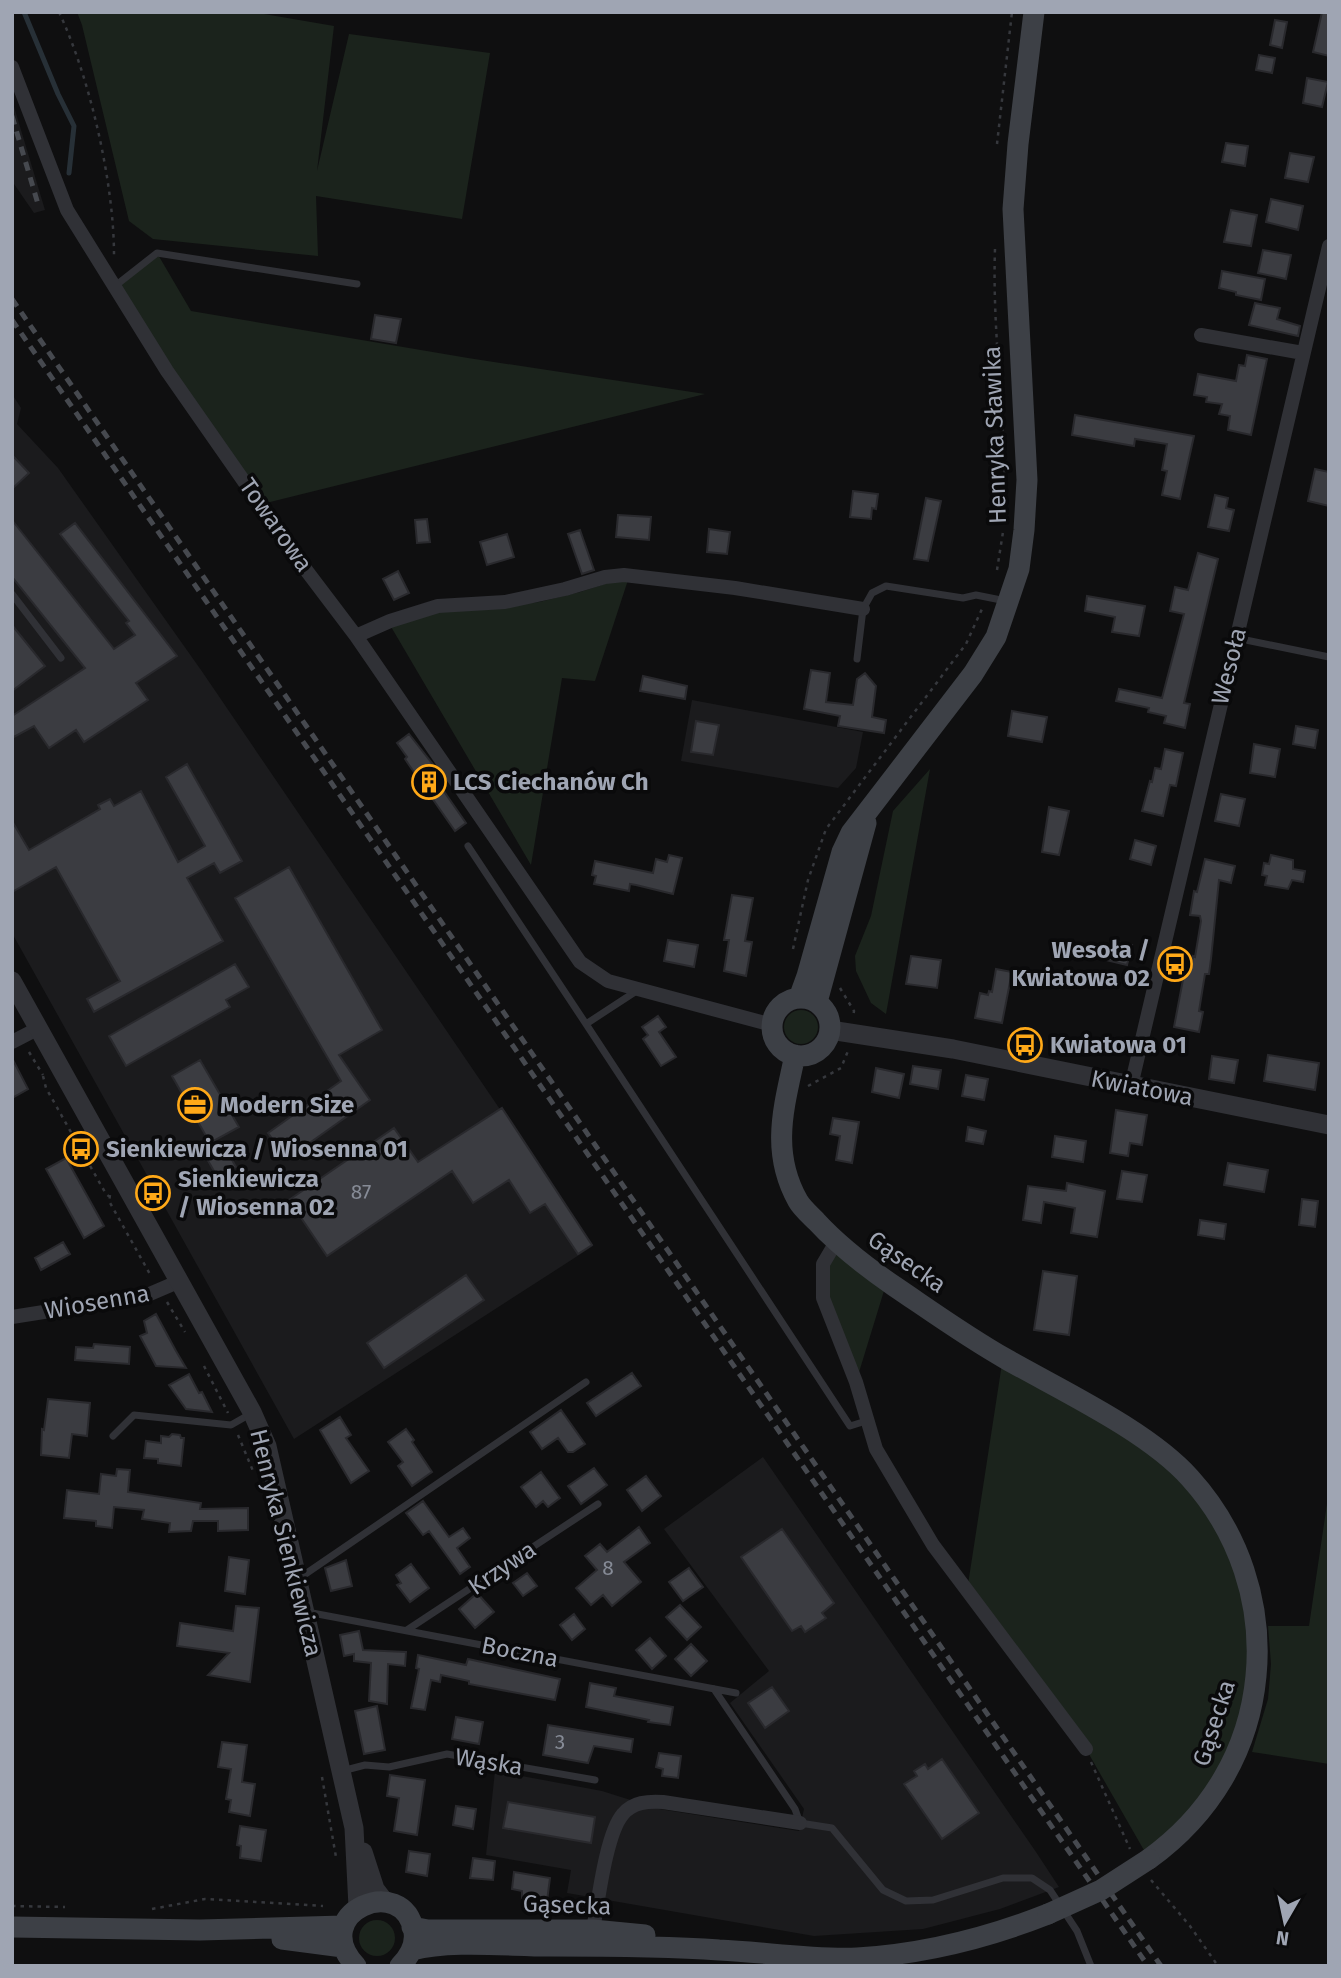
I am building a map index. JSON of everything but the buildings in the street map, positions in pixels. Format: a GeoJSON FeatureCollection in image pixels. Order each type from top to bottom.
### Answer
{"type":"FeatureCollection","features":[{"type":"Feature","properties":{"kind":"main road","name":"Henryka Sławika"},"geometry":{"type":"LineString","coordinates":[[808,1000],[807,976],[842,852],[851,833],[973,674],[996,637],[1019,569],[1027,480],[1013,209],[1034,12]]}},
{"type":"Feature","properties":{"kind":"main road"},"geometry":{"type":"LineString","coordinates":[[808,1000],[826,1012],[830,1030],[825,1044],[819,1050],[812,1054],[795,1055],[781,1048],[776,1041],[772,1025],[777,1010],[783,1004],[808,1000]]}},
{"type":"Feature","properties":{"kind":"main road","name":"Gąsecka"},"geometry":{"type":"LineString","coordinates":[[412,1927],[588,1938],[790,1956],[856,1958],[919,1952],[972,1940],[1048,1914],[1101,1890],[1174,1841],[1190,1825],[1225,1779],[1254,1700],[1258,1661],[1250,1589],[1237,1550],[1216,1512],[1189,1477],[1152,1446],[943,1320],[836,1242],[799,1203],[786,1173],[780,1143],[795,1055]]}},
{"type":"Feature","properties":{"kind":"main road"},"geometry":{"type":"LineString","coordinates":[[356,1966],[348,1958],[343,1937],[348,1917],[358,1907],[371,1902],[384,1902],[403,1911],[412,1927],[414,1938],[406,1958]]}},
{"type":"Feature","properties":{"kind":"main road"},"geometry":{"type":"LineString","coordinates":[[12,1927],[200,1930],[326,1943],[343,1937]]}},
{"type":"Feature","properties":{"kind":"main road","name":"Gąsecka"},"geometry":{"type":"LineString","coordinates":[[406,1958],[437,1945],[588,1938]]}},
{"type":"Feature","properties":{"kind":"street","name":"Towarowa"},"geometry":{"type":"LineString","coordinates":[[12,67],[67,210],[175,382],[303,566],[356,636],[580,962],[608,981],[638,990]]}},
{"type":"Feature","properties":{"kind":"street","name":"Wesoła"},"geometry":{"type":"LineString","coordinates":[[1131,1086],[1329,246]]}},
{"type":"Feature","properties":{"kind":"street"},"geometry":{"type":"LineString","coordinates":[[1200,335],[1303,353]]}},
{"type":"Feature","properties":{"kind":"street"},"geometry":{"type":"LineString","coordinates":[[356,636],[390,621],[438,606],[505,602],[605,577],[624,575],[735,588],[863,608]]}},
{"type":"Feature","properties":{"kind":"street","name":"Henryka Sienkiewicza"},"geometry":{"type":"LineString","coordinates":[[12,981],[24,1036],[241,1419],[267,1446],[305,1611],[330,1772],[354,1828],[375,1889],[384,1902]]}},
{"type":"Feature","properties":{"kind":"street"},"geometry":{"type":"LineString","coordinates":[[638,990],[772,1025]]}},
{"type":"Feature","properties":{"kind":"street","name":"Kwiatowa"},"geometry":{"type":"LineString","coordinates":[[830,1030],[953,1049],[1329,1125]]}},
{"type":"Feature","properties":{"kind":"street"},"geometry":{"type":"LineString","coordinates":[[836,1242],[823,1264],[823,1298],[856,1382],[876,1449],[933,1545],[1086,1749]]}},
{"type":"Feature","properties":{"kind":"street","name":"Wiosenna"},"geometry":{"type":"LineString","coordinates":[[12,1317],[169,1290]]}},
{"type":"Feature","properties":{"kind":"street"},"geometry":{"type":"LineString","coordinates":[[588,1938],[612,1836],[621,1816],[630,1807],[646,1801],[663,1801],[800,1823]]}},
{"type":"Feature","properties":{"kind":"street","name":"Henryka Sienkiewicza"},"geometry":{"type":"LineString","coordinates":[[354,1828],[358,1907]]}},
{"type":"Feature","properties":{"kind":"lane"},"geometry":{"type":"LineString","coordinates":[[115,286],[157,253],[357,284]]}},
{"type":"Feature","properties":{"kind":"lane"},"geometry":{"type":"LineString","coordinates":[[857,659],[863,608],[872,593],[886,586],[1009,602]]}},
{"type":"Feature","properties":{"kind":"lane"},"geometry":{"type":"LineString","coordinates":[[12,594],[61,658]]}},
{"type":"Feature","properties":{"kind":"lane"},"geometry":{"type":"LineString","coordinates":[[1236,637],[1329,657]]}},
{"type":"Feature","properties":{"kind":"lane"},"geometry":{"type":"LineString","coordinates":[[468,846],[850,1426],[866,1420]]}},
{"type":"Feature","properties":{"kind":"lane"},"geometry":{"type":"LineString","coordinates":[[586,1024],[638,990]]}},
{"type":"Feature","properties":{"kind":"lane"},"geometry":{"type":"LineString","coordinates":[[298,1580],[586,1382]]}},
{"type":"Feature","properties":{"kind":"lane"},"geometry":{"type":"LineString","coordinates":[[113,1436],[134,1415],[241,1419]]}},
{"type":"Feature","properties":{"kind":"lane","name":"Krzywa"},"geometry":{"type":"LineString","coordinates":[[407,1631],[598,1504]]}},
{"type":"Feature","properties":{"kind":"lane","name":"Boczna"},"geometry":{"type":"LineString","coordinates":[[305,1611],[736,1693]]}},
{"type":"Feature","properties":{"kind":"lane"},"geometry":{"type":"LineString","coordinates":[[715,1689],[795,1809],[800,1823],[832,1828],[883,1890],[906,1900],[933,1900],[1003,1878],[1032,1878],[1049,1890],[1077,1931],[1091,1966]]}},
{"type":"Feature","properties":{"kind":"lane","name":"Wąska"},"geometry":{"type":"LineString","coordinates":[[330,1772],[365,1765],[389,1767],[447,1754],[595,1780]]}},
{"type":"Feature","properties":{"kind":"path"},"geometry":{"type":"LineString","coordinates":[[59,12],[72,40],[97,130],[114,221],[115,286]]}},
{"type":"Feature","properties":{"kind":"path"},"geometry":{"type":"LineString","coordinates":[[997,154],[1013,12]]}},
{"type":"Feature","properties":{"kind":"path"},"geometry":{"type":"LineString","coordinates":[[995,245],[993,297],[1005,471],[1005,508]]}},
{"type":"Feature","properties":{"kind":"path"},"geometry":{"type":"LineString","coordinates":[[791,960],[808,880],[826,829],[966,644],[998,569],[1005,521]]}},
{"type":"Feature","properties":{"kind":"path"},"geometry":{"type":"LineString","coordinates":[[24,1036],[41,1075],[46,1076],[53,1088]]}},
{"type":"Feature","properties":{"kind":"path"},"geometry":{"type":"LineString","coordinates":[[111,1191],[109,1201],[155,1282],[153,1285],[169,1290],[192,1339]]}},
{"type":"Feature","properties":{"kind":"path"},"geometry":{"type":"LineString","coordinates":[[169,1290],[161,1299],[166,1301],[188,1337]]}},
{"type":"Feature","properties":{"kind":"path"},"geometry":{"type":"LineString","coordinates":[[202,1358],[241,1419],[258,1479]]}},
{"type":"Feature","properties":{"kind":"path"},"geometry":{"type":"LineString","coordinates":[[1086,1749],[1125,1842]]}},
{"type":"Feature","properties":{"kind":"path"},"geometry":{"type":"LineString","coordinates":[[330,1772],[338,1860]]}},
{"type":"Feature","properties":{"kind":"path"},"geometry":{"type":"LineString","coordinates":[[1155,1886],[1190,1926],[1218,1966]]}},
{"type":"Feature","properties":{"kind":"path"},"geometry":{"type":"LineString","coordinates":[[152,1909],[205,1899],[331,1907]]}},
{"type":"Feature","properties":{"kind":"path"},"geometry":{"type":"LineString","coordinates":[[12,1906],[68,1907]]}},
{"type":"Feature","properties":{"kind":"shaded area"},"geometry":{"type":"Polygon","coordinates":[[[77,12],[253,12],[334,26],[317,171],[349,34],[490,53],[462,219],[316,196],[318,256],[153,239],[129,221],[77,12]]]}},
{"type":"Feature","properties":{"kind":"shaded area"},"geometry":{"type":"Polygon","coordinates":[[[12,100],[45,210],[34,213],[12,181],[12,100]]]}},
{"type":"Feature","properties":{"kind":"shaded area"},"geometry":{"type":"Polygon","coordinates":[[[157,253],[191,311],[468,358],[705,394],[262,504],[115,286],[157,253]]]}},
{"type":"Feature","properties":{"kind":"shaded area"},"geometry":{"type":"Polygon","coordinates":[[[12,394],[21,408],[17,424],[58,468],[201,670],[593,1246],[294,1439],[12,933],[12,394]]]}},
{"type":"Feature","properties":{"kind":"shaded area"},"geometry":{"type":"Polygon","coordinates":[[[617,580],[628,580],[595,681],[562,678],[531,865],[390,625],[431,613],[539,602],[617,580]]]}},
{"type":"Feature","properties":{"kind":"shaded area"},"geometry":{"type":"Polygon","coordinates":[[[692,700],[863,732],[856,768],[838,788],[681,761],[692,700]]]}},
{"type":"Feature","properties":{"kind":"shaded area"},"geometry":{"type":"Polygon","coordinates":[[[930,769],[886,1014],[871,1003],[856,971],[855,956],[871,916],[893,811],[930,769]]]}},
{"type":"Feature","properties":{"kind":"shaded area"},"geometry":{"type":"Polygon","coordinates":[[[801,1010],[813,1015],[818,1027],[813,1039],[801,1044],[789,1039],[784,1027],[789,1015],[801,1010]]]}},
{"type":"Feature","properties":{"kind":"shaded area"},"geometry":{"type":"Polygon","coordinates":[[[836,1242],[887,1281],[856,1382],[823,1298],[823,1264],[836,1242]]]}},
{"type":"Feature","properties":{"kind":"shaded area"},"geometry":{"type":"Polygon","coordinates":[[[1003,1357],[1115,1422],[1216,1512],[1256,1624],[1237,1750],[1149,1859],[1086,1749],[967,1591],[1003,1357]]]}},
{"type":"Feature","properties":{"kind":"shaded area"},"geometry":{"type":"Polygon","coordinates":[[[763,1457],[1059,1887],[1000,1909],[923,1929],[814,1936],[567,1893],[571,1870],[486,1855],[495,1771],[602,1791],[659,1809],[799,1831],[804,1809],[730,1703],[769,1671],[664,1529],[763,1457]]]}},
{"type":"Feature","properties":{"kind":"shaded area"},"geometry":{"type":"Polygon","coordinates":[[[1329,1490],[1329,1764],[1252,1752],[1268,1699],[1271,1664],[1268,1626],[1309,1626],[1329,1490]]]}},
{"type":"Feature","properties":{"kind":"shaded area"},"geometry":{"type":"Polygon","coordinates":[[[377,1920],[390,1925],[395,1938],[390,1951],[377,1956],[364,1951],[359,1938],[364,1925],[377,1920]]]}},
{"type":"Feature","properties":{"kind":"waterway"},"geometry":{"type":"LineString","coordinates":[[24,12],[74,126],[69,173]]}},
{"type":"Feature","properties":{"kind":"railway"},"geometry":{"type":"LineString","coordinates":[[12,116],[38,204]]}},
{"type":"Feature","properties":{"kind":"railway"},"geometry":{"type":"LineString","coordinates":[[12,299],[1161,1966]]}},
{"type":"Feature","properties":{"kind":"railway"},"geometry":{"type":"LineString","coordinates":[[12,320],[1148,1966]]}},
{"type":"Feature","properties":{"kind":"place","name":"LCS Ciechanów Ch"},"geometry":{"type":"Point","coordinates":[429,782]}},
{"type":"Feature","properties":{"kind":"place","name":"Wesoła / Kwiatowa 02"},"geometry":{"type":"Point","coordinates":[1175,964]}},
{"type":"Feature","properties":{"kind":"place","name":"Kwiatowa 01"},"geometry":{"type":"Point","coordinates":[1025,1045]}},
{"type":"Feature","properties":{"kind":"place","name":"Modern Size"},"geometry":{"type":"Point","coordinates":[195,1105]}},
{"type":"Feature","properties":{"kind":"place","name":"Sienkiewicza / Wiosenna 01"},"geometry":{"type":"Point","coordinates":[81,1149]}},
{"type":"Feature","properties":{"kind":"place","name":"Sienkiewicza / Wiosenna 02"},"geometry":{"type":"Point","coordinates":[153,1193]}}]}
